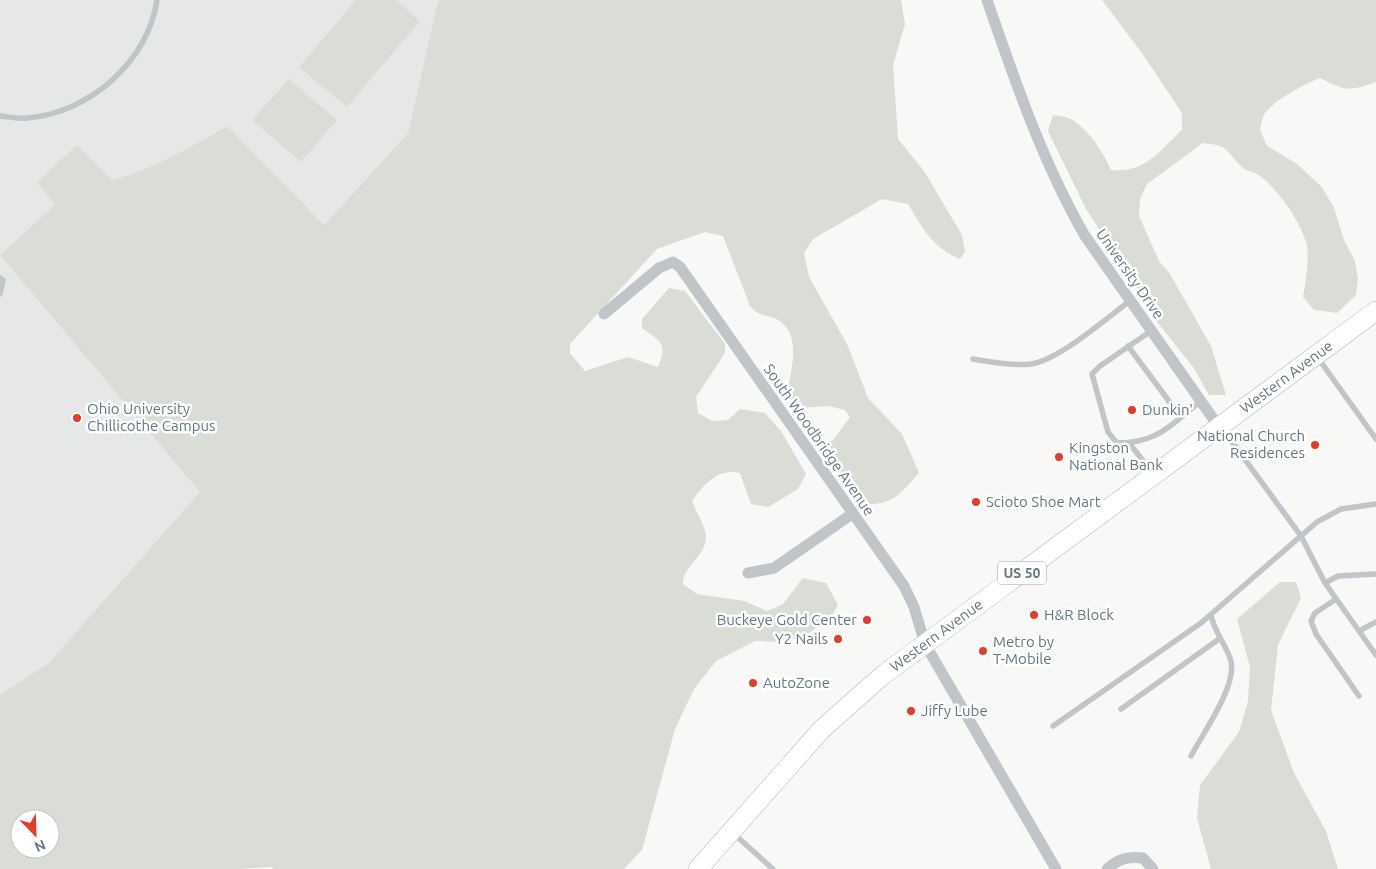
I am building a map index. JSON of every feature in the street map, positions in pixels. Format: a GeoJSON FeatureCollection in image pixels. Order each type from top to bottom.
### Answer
{"type":"FeatureCollection","features":[{"type":"Feature","properties":{"kind":"main road","name":"Western Avenue"},"geometry":{"type":"LineString","coordinates":[[698,869],[822,729],[883,675],[1376,312]]}},
{"type":"Feature","properties":{"kind":"street","name":"University Drive"},"geometry":{"type":"LineString","coordinates":[[987,0],[1024,107],[1060,189],[1084,236],[1219,427]]}},
{"type":"Feature","properties":{"kind":"street","name":"South Woodbridge Avenue"},"geometry":{"type":"LineString","coordinates":[[604,314],[659,268],[673,262],[680,267],[904,586],[914,607],[925,644],[1056,869]]}},
{"type":"Feature","properties":{"kind":"street"},"geometry":{"type":"LineString","coordinates":[[748,573],[774,568],[852,514]]}},
{"type":"Feature","properties":{"kind":"street"},"geometry":{"type":"LineString","coordinates":[[1107,869],[1115,862],[1130,856],[1143,858],[1153,869]]}},
{"type":"Feature","properties":{"kind":"lane"},"geometry":{"type":"LineString","coordinates":[[0,116],[26,118],[63,110],[91,97],[117,76],[137,53],[154,22],[157,0]]}},
{"type":"Feature","properties":{"kind":"lane"},"geometry":{"type":"LineString","coordinates":[[0,278],[3,280],[0,294]]}},
{"type":"Feature","properties":{"kind":"lane"},"geometry":{"type":"LineString","coordinates":[[973,359],[1032,364],[1072,345],[1130,300]]}},
{"type":"Feature","properties":{"kind":"lane"},"geometry":{"type":"LineString","coordinates":[[1151,331],[1092,374],[1108,432],[1117,443],[1129,443],[1153,437],[1170,429],[1180,416],[1201,401]]}},
{"type":"Feature","properties":{"kind":"lane"},"geometry":{"type":"LineString","coordinates":[[1128,346],[1180,416]]}},
{"type":"Feature","properties":{"kind":"lane"},"geometry":{"type":"LineString","coordinates":[[1317,356],[1376,439]]}},
{"type":"Feature","properties":{"kind":"lane","name":"University Drive"},"geometry":{"type":"LineString","coordinates":[[1219,427],[1235,446],[1300,536],[1325,583],[1376,654]]}},
{"type":"Feature","properties":{"kind":"lane"},"geometry":{"type":"LineString","coordinates":[[1129,443],[1155,476]]}},
{"type":"Feature","properties":{"kind":"lane"},"geometry":{"type":"LineString","coordinates":[[1053,726],[1211,615],[1317,522],[1340,509],[1376,504]]}},
{"type":"Feature","properties":{"kind":"lane"},"geometry":{"type":"LineString","coordinates":[[1325,583],[1338,576],[1376,574]]}},
{"type":"Feature","properties":{"kind":"lane"},"geometry":{"type":"LineString","coordinates":[[1336,599],[1315,613],[1311,621],[1316,634],[1359,696]]}},
{"type":"Feature","properties":{"kind":"lane"},"geometry":{"type":"LineString","coordinates":[[1191,756],[1226,690],[1232,674],[1231,661],[1213,627],[1211,615]]}},
{"type":"Feature","properties":{"kind":"lane"},"geometry":{"type":"LineString","coordinates":[[1359,631],[1376,622]]}},
{"type":"Feature","properties":{"kind":"lane"},"geometry":{"type":"LineString","coordinates":[[1121,709],[1220,639]]}},
{"type":"Feature","properties":{"kind":"lane"},"geometry":{"type":"LineString","coordinates":[[731,831],[774,869]]}},
{"type":"Feature","properties":{"kind":"shaded area","name":"Ohio University Chillicothe Campus"},"geometry":{"type":"Polygon","coordinates":[[[0,0],[442,0],[438,2],[408,133],[324,225],[226,126],[170,160],[133,174],[214,492],[60,667],[0,703],[0,0]]]}},
{"type":"Feature","properties":{"kind":"shaded area"},"geometry":{"type":"Polygon","coordinates":[[[356,0],[396,0],[420,21],[347,107],[299,67],[356,0]]]}},
{"type":"Feature","properties":{"kind":"shaded area"},"geometry":{"type":"Polygon","coordinates":[[[901,0],[905,24],[893,65],[898,139],[924,171],[962,235],[965,252],[960,259],[942,249],[929,236],[908,204],[882,199],[813,239],[804,253],[809,277],[847,344],[868,398],[902,434],[919,473],[894,498],[881,503],[861,504],[831,461],[830,444],[850,417],[845,410],[828,406],[800,408],[787,395],[793,357],[791,337],[781,322],[757,312],[750,306],[723,236],[705,232],[657,249],[570,344],[570,353],[585,371],[628,357],[658,367],[662,353],[661,344],[642,328],[642,319],[669,288],[685,291],[725,344],[725,353],[696,397],[698,413],[712,421],[728,420],[740,409],[765,413],[781,431],[806,474],[798,489],[768,507],[751,504],[740,473],[724,473],[706,484],[692,501],[704,527],[706,539],[701,553],[687,570],[683,584],[697,594],[744,601],[767,611],[783,604],[803,578],[826,583],[838,605],[830,619],[807,634],[782,642],[755,641],[716,661],[694,689],[675,729],[642,850],[624,869],[274,869],[272,867],[236,869],[0,869],[0,695],[49,663],[200,492],[0,255],[55,205],[37,182],[77,145],[112,180],[157,164],[227,126],[324,225],[408,133],[438,1],[901,0]]]}},
{"type":"Feature","properties":{"kind":"shaded area"},"geometry":{"type":"Polygon","coordinates":[[[1102,0],[1376,0],[1376,82],[1347,89],[1320,78],[1314,80],[1291,92],[1270,107],[1264,116],[1260,130],[1267,146],[1297,164],[1322,187],[1334,208],[1344,240],[1355,261],[1358,278],[1356,295],[1337,313],[1314,310],[1303,297],[1308,252],[1305,237],[1289,208],[1274,189],[1258,175],[1243,168],[1227,150],[1212,144],[1203,143],[1147,184],[1140,199],[1139,216],[1159,261],[1170,274],[1211,346],[1226,395],[1209,395],[1193,367],[1150,313],[1134,282],[1086,209],[1048,131],[1053,115],[1068,118],[1088,133],[1111,170],[1123,170],[1133,168],[1151,159],[1182,130],[1182,113],[1144,56],[1102,0]]]}},
{"type":"Feature","properties":{"kind":"shaded area"},"geometry":{"type":"Polygon","coordinates":[[[289,79],[337,120],[301,162],[252,120],[289,79]]]}},
{"type":"Feature","properties":{"kind":"shaded area"},"geometry":{"type":"Polygon","coordinates":[[[1280,582],[1296,582],[1301,598],[1278,645],[1271,710],[1294,773],[1326,831],[1338,869],[1211,869],[1197,818],[1200,785],[1239,732],[1248,701],[1250,667],[1237,619],[1280,582]]]}},
{"type":"Feature","properties":{"kind":"place","name":"Dunkin'"},"geometry":{"type":"Point","coordinates":[1132,410]}},
{"type":"Feature","properties":{"kind":"place","name":"Ohio University Chillicothe Campus"},"geometry":{"type":"Point","coordinates":[77,418]}},
{"type":"Feature","properties":{"kind":"place","name":"National Church Residences"},"geometry":{"type":"Point","coordinates":[1315,445]}},
{"type":"Feature","properties":{"kind":"place","name":"Kingston National Bank"},"geometry":{"type":"Point","coordinates":[1059,457]}},
{"type":"Feature","properties":{"kind":"place","name":"Scioto Shoe Mart"},"geometry":{"type":"Point","coordinates":[976,502]}},
{"type":"Feature","properties":{"kind":"place","name":"H&R Block"},"geometry":{"type":"Point","coordinates":[1034,615]}},
{"type":"Feature","properties":{"kind":"place","name":"Buckeye Gold Center"},"geometry":{"type":"Point","coordinates":[867,620]}},
{"type":"Feature","properties":{"kind":"place","name":"Y2 Nails"},"geometry":{"type":"Point","coordinates":[838,639]}},
{"type":"Feature","properties":{"kind":"place","name":"Metro by T-Mobile"},"geometry":{"type":"Point","coordinates":[983,651]}},
{"type":"Feature","properties":{"kind":"place","name":"AutoZone"},"geometry":{"type":"Point","coordinates":[753,683]}},
{"type":"Feature","properties":{"kind":"place","name":"Jiffy Lube"},"geometry":{"type":"Point","coordinates":[911,711]}}]}
